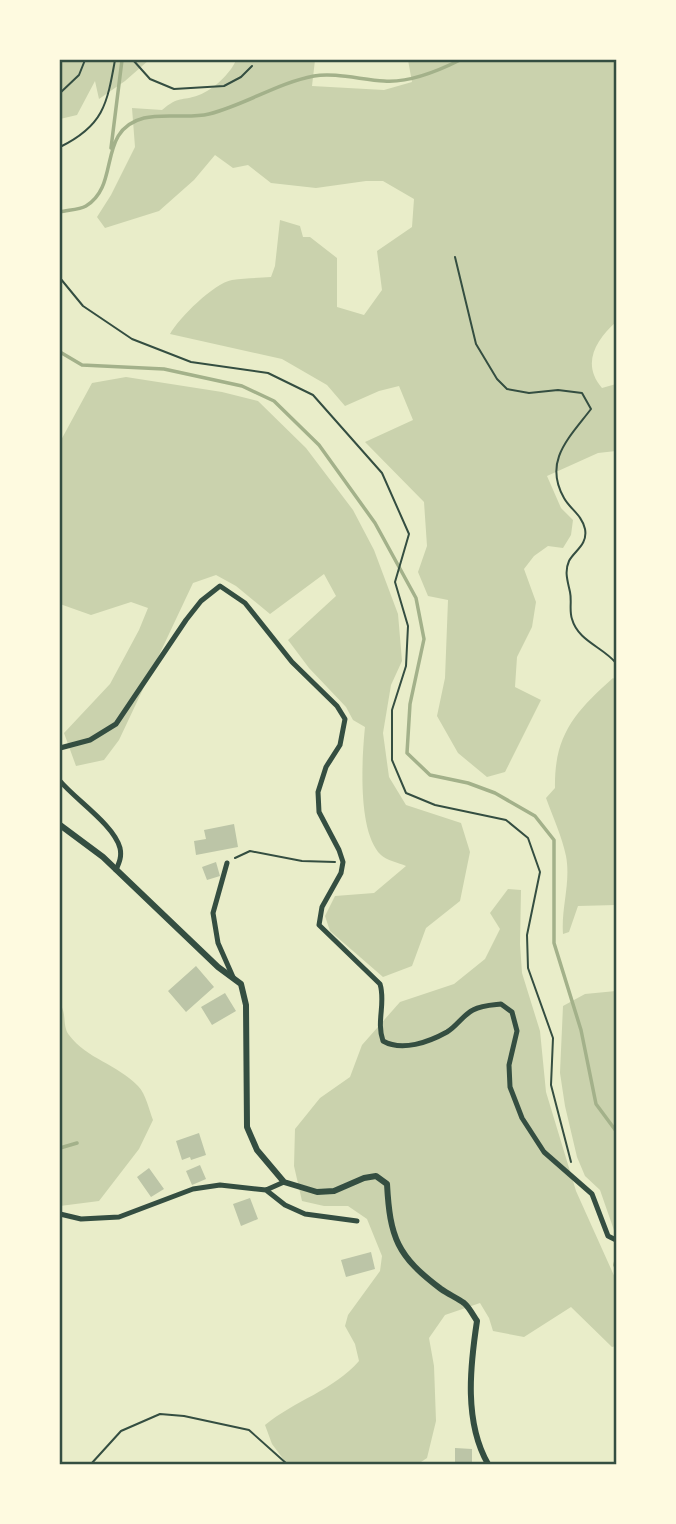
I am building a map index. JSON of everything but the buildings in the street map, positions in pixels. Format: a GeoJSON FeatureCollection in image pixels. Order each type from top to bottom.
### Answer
{"type":"FeatureCollection","features":[{"type":"Feature","properties":{"kind":"street"},"geometry":{"type":"LineString","coordinates":[[60,748],[90,740],[116,724],[186,620],[201,601],[220,586],[245,603],[292,662],[337,706],[345,719],[340,745],[327,767],[318,792],[319,812],[343,862],[341,873],[323,907],[319,925],[380,984],[384,996],[379,1022],[383,1041],[400,1048],[425,1040],[448,1031],[471,1011],[485,1005],[500,1004],[512,1012],[517,1031],[509,1065],[510,1087],[522,1118],[544,1152],[593,1194],[608,1236],[617,1240]]}},
{"type":"Feature","properties":{"kind":"street"},"geometry":{"type":"LineString","coordinates":[[60,782],[112,832],[120,848],[121,859],[116,870]]}},
{"type":"Feature","properties":{"kind":"street"},"geometry":{"type":"LineString","coordinates":[[60,825],[103,857],[165,918],[234,980],[242,984],[246,1005],[247,1127],[257,1150],[284,1182],[317,1192],[334,1191],[364,1178],[376,1176],[387,1184],[393,1234],[402,1253],[421,1274],[464,1304],[477,1321],[471,1396],[478,1447],[488,1465]]}},
{"type":"Feature","properties":{"kind":"street"},"geometry":{"type":"LineString","coordinates":[[227,863],[213,913],[218,943],[234,980]]}},
{"type":"Feature","properties":{"kind":"street"},"geometry":{"type":"LineString","coordinates":[[266,1191],[284,1182]]}},
{"type":"Feature","properties":{"kind":"street"},"geometry":{"type":"LineString","coordinates":[[60,1214],[81,1219],[119,1217],[193,1189],[220,1185],[266,1191],[285,1205],[305,1214],[357,1221]]}},
{"type":"Feature","properties":{"kind":"path"},"geometry":{"type":"LineString","coordinates":[[60,93],[79,75],[85,60]]}},
{"type":"Feature","properties":{"kind":"path"},"geometry":{"type":"LineString","coordinates":[[60,147],[76,139],[98,121],[106,102],[115,60]]}},
{"type":"Feature","properties":{"kind":"path"},"geometry":{"type":"LineString","coordinates":[[133,60],[150,79],[174,89],[224,86],[241,77],[252,66]]}},
{"type":"Feature","properties":{"kind":"path"},"geometry":{"type":"LineString","coordinates":[[455,257],[476,344],[497,379],[507,389],[529,393],[558,390],[582,393],[591,409],[566,442],[555,466],[558,484],[565,500],[580,516],[586,531],[580,549],[569,560],[566,577],[571,596],[571,618],[581,635],[617,663]]}},
{"type":"Feature","properties":{"kind":"path"},"geometry":{"type":"LineString","coordinates":[[60,278],[83,306],[132,339],[191,362],[268,373],[313,395],[383,473],[409,534],[395,582],[408,626],[405,666],[391,710],[392,760],[406,793],[435,805],[506,820],[528,838],[540,872],[527,935],[528,968],[552,1038],[551,1085],[574,1178]]}},
{"type":"Feature","properties":{"kind":"path"},"geometry":{"type":"LineString","coordinates":[[227,863],[250,850],[302,861],[343,862]]}},
{"type":"Feature","properties":{"kind":"path"},"geometry":{"type":"LineString","coordinates":[[92,1465],[121,1431],[160,1414],[184,1416],[249,1430],[287,1465]]}},
{"type":"Feature","properties":{"kind":"green space"},"geometry":{"type":"Polygon","coordinates":[[[60,60],[149,60],[99,99],[95,81],[77,115],[60,119],[60,60]]]}},
{"type":"Feature","properties":{"kind":"green space"},"geometry":{"type":"Polygon","coordinates":[[[236,60],[315,60],[312,86],[384,90],[412,82],[408,60],[616,60],[616,322],[597,344],[592,361],[596,379],[602,388],[616,384],[616,451],[598,453],[547,476],[561,508],[573,520],[571,535],[563,548],[548,546],[534,556],[524,569],[536,602],[532,627],[517,657],[515,687],[541,700],[505,772],[487,777],[458,753],[437,716],[445,678],[448,600],[428,596],[418,572],[427,546],[424,502],[365,442],[413,420],[399,386],[379,391],[345,406],[327,385],[282,359],[170,334],[181,319],[216,287],[237,279],[271,277],[275,266],[280,220],[300,226],[303,237],[310,237],[337,258],[337,307],[364,315],[382,290],[377,251],[412,227],[414,199],[383,181],[316,188],[271,183],[248,165],[233,168],[215,155],[194,180],[159,211],[105,228],[97,217],[135,147],[132,108],[162,110],[177,101],[204,93],[226,75],[236,60]]]}},
{"type":"Feature","properties":{"kind":"green space"},"geometry":{"type":"Polygon","coordinates":[[[126,377],[222,392],[258,401],[306,448],[353,510],[374,550],[398,614],[402,661],[391,685],[383,733],[389,777],[406,805],[461,823],[470,852],[460,901],[426,928],[412,966],[383,977],[330,931],[325,916],[335,896],[374,893],[406,866],[381,855],[368,830],[363,794],[365,727],[353,720],[346,707],[309,668],[288,640],[336,596],[324,574],[270,614],[236,586],[216,575],[193,583],[119,740],[104,760],[76,766],[64,733],[110,684],[148,608],[131,602],[91,615],[60,604],[60,442],[92,383],[126,377]]]}},
{"type":"Feature","properties":{"kind":"green space"},"geometry":{"type":"Polygon","coordinates":[[[613,678],[616,680],[616,905],[578,906],[569,932],[563,934],[567,885],[566,856],[546,798],[555,788],[558,753],[569,726],[588,702],[613,678]]]}},
{"type":"Feature","properties":{"kind":"green space"},"geometry":{"type":"Polygon","coordinates":[[[508,889],[521,890],[522,973],[540,1031],[546,1092],[576,1191],[616,1280],[616,1346],[612,1347],[571,1307],[524,1337],[493,1331],[480,1303],[445,1315],[429,1338],[434,1366],[436,1421],[427,1458],[418,1464],[287,1464],[272,1444],[265,1425],[338,1380],[359,1361],[355,1344],[345,1326],[348,1315],[380,1271],[382,1256],[367,1219],[348,1206],[324,1206],[302,1201],[294,1166],[295,1129],[320,1098],[350,1077],[362,1045],[400,1002],[454,984],[485,959],[500,929],[490,913],[508,889]]]}},
{"type":"Feature","properties":{"kind":"green space"},"geometry":{"type":"Polygon","coordinates":[[[616,991],[616,1236],[600,1190],[585,1176],[577,1157],[560,1073],[563,1006],[585,994],[616,991]]]}},
{"type":"Feature","properties":{"kind":"green space"},"geometry":{"type":"Polygon","coordinates":[[[60,1004],[69,1035],[84,1050],[130,1078],[141,1089],[153,1120],[139,1149],[99,1201],[60,1206],[60,1004]]]}},
{"type":"Feature","properties":{"kind":"waterway"},"geometry":{"type":"LineString","coordinates":[[111,148],[122,60]]}},
{"type":"Feature","properties":{"kind":"waterway"},"geometry":{"type":"LineString","coordinates":[[60,212],[86,206],[97,197],[120,134],[129,124],[144,118],[209,114],[314,76],[394,81],[433,72],[460,60]]}},
{"type":"Feature","properties":{"kind":"waterway"},"geometry":{"type":"LineString","coordinates":[[60,352],[82,365],[164,369],[242,386],[274,401],[319,445],[375,523],[416,598],[424,639],[410,704],[407,753],[430,775],[468,783],[495,793],[535,816],[554,840],[554,943],[581,1030],[596,1104],[616,1131]]}},
{"type":"Feature","properties":{"kind":"waterway"},"geometry":{"type":"LineString","coordinates":[[60,1148],[77,1143]]}},
{"type":"Feature","properties":{"kind":"waterway"},"geometry":{"type":"LineString","coordinates":[[616,1260],[616,1268]]}}]}
